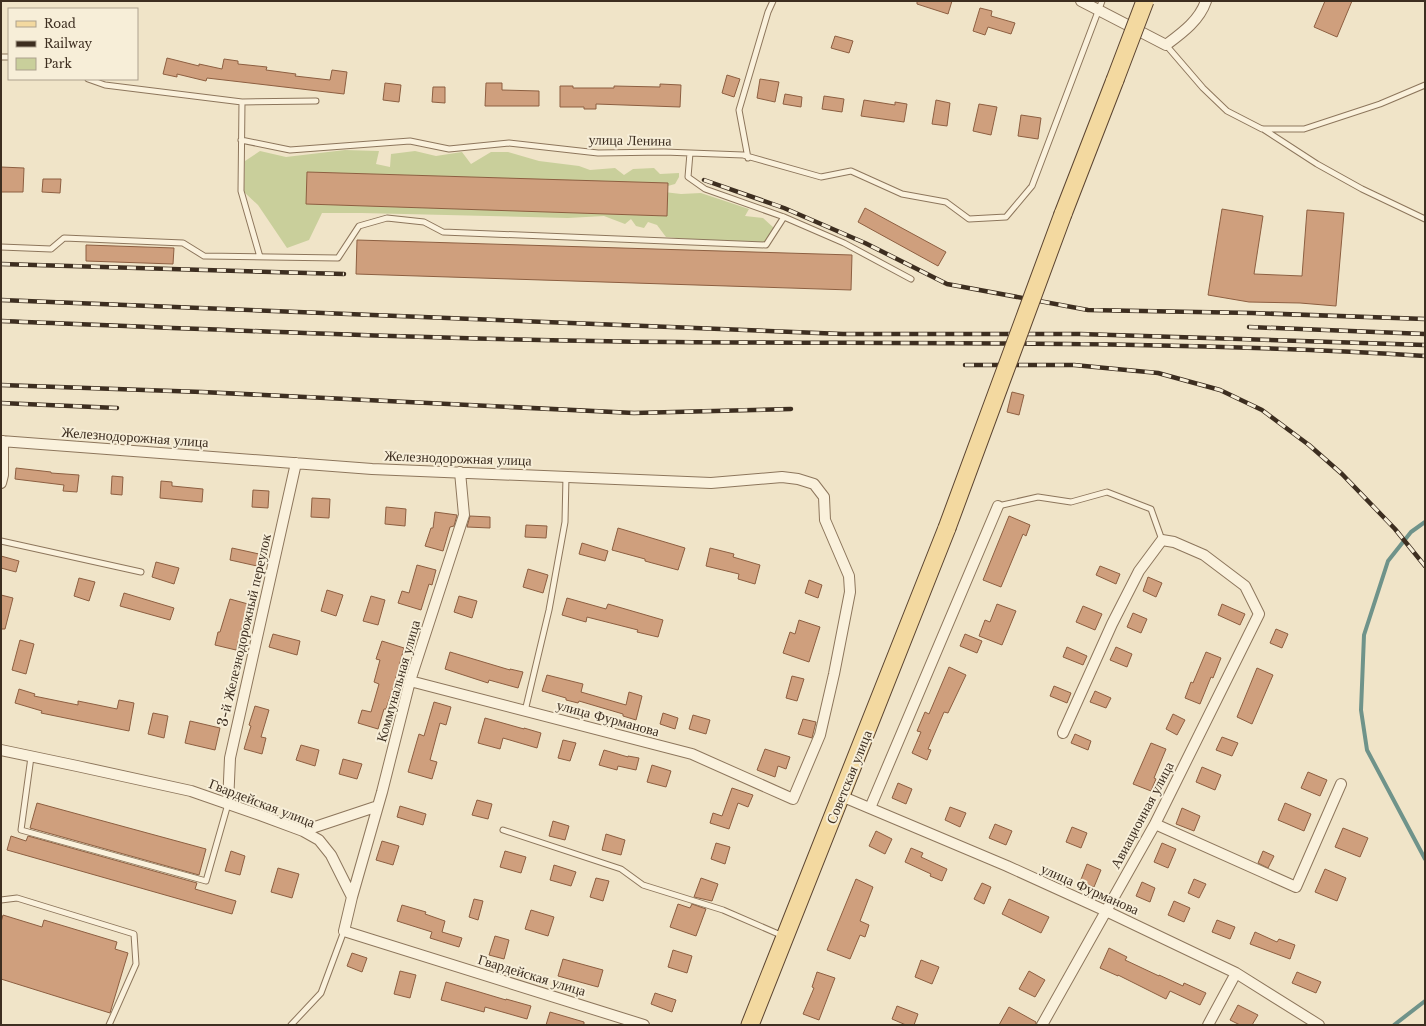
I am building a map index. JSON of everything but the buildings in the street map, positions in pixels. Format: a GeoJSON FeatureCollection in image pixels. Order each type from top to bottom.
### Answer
{"type":"FeatureCollection","features":[{"type":"Feature","properties":{"kind":"main road","name":"Советская улица"},"geometry":{"type":"LineString","coordinates":[[750,1025],[948,528],[1063,214],[1145,1]]}},
{"type":"Feature","properties":{"kind":"street"},"geometry":{"type":"LineString","coordinates":[[1081,1],[1100,5],[1166,45],[1188,29],[1203,8],[1206,1]]}},
{"type":"Feature","properties":{"kind":"street"},"geometry":{"type":"LineString","coordinates":[[1,483],[3,475],[2,441]]}},
{"type":"Feature","properties":{"kind":"street","name":"Железнодорожная улица"},"geometry":{"type":"LineString","coordinates":[[2,441],[372,469],[711,483],[782,477],[798,479],[814,484],[824,497],[825,520],[849,576],[850,592],[820,735],[793,799]]}},
{"type":"Feature","properties":{"kind":"street","name":"3-й Железнодорожный переулок"},"geometry":{"type":"LineString","coordinates":[[228,804],[230,758],[296,463]]}},
{"type":"Feature","properties":{"kind":"street","name":"Коммунальная улица"},"geometry":{"type":"LineString","coordinates":[[352,897],[378,806],[410,681],[464,514],[460,472]]}},
{"type":"Feature","properties":{"kind":"street"},"geometry":{"type":"LineString","coordinates":[[870,808],[998,506]]}},
{"type":"Feature","properties":{"kind":"street"},"geometry":{"type":"LineString","coordinates":[[1063,733],[1112,624],[1139,571],[1162,540]]}},
{"type":"Feature","properties":{"kind":"street","name":"Авиационная улица"},"geometry":{"type":"LineString","coordinates":[[1042,1025],[1155,824],[1259,614],[1245,586],[1204,555],[1174,542],[1162,540]]}},
{"type":"Feature","properties":{"kind":"street","name":"улица Фурманова"},"geometry":{"type":"LineString","coordinates":[[410,681],[692,754],[793,799]]}},
{"type":"Feature","properties":{"kind":"street","name":"Гвардейская улица"},"geometry":{"type":"LineString","coordinates":[[1,750],[191,791],[303,831],[319,840],[331,855],[352,897]]}},
{"type":"Feature","properties":{"kind":"street"},"geometry":{"type":"LineString","coordinates":[[1155,824],[1296,887],[1341,784]]}},
{"type":"Feature","properties":{"kind":"street","name":"улица Фурманова"},"geometry":{"type":"LineString","coordinates":[[841,796],[1007,866],[1236,972],[1319,1025]]}},
{"type":"Feature","properties":{"kind":"street"},"geometry":{"type":"LineString","coordinates":[[303,831],[378,806]]}},
{"type":"Feature","properties":{"kind":"street"},"geometry":{"type":"LineString","coordinates":[[344,931],[352,897]]}},
{"type":"Feature","properties":{"kind":"street","name":"Гвардейская улица"},"geometry":{"type":"LineString","coordinates":[[344,931],[644,1025]]}},
{"type":"Feature","properties":{"kind":"street"},"geometry":{"type":"LineString","coordinates":[[1208,1025],[1236,972]]}},
{"type":"Feature","properties":{"kind":"lane"},"geometry":{"type":"LineString","coordinates":[[748,158],[739,110],[772,1]]}},
{"type":"Feature","properties":{"kind":"lane","name":"улица Ленина"},"geometry":{"type":"LineString","coordinates":[[241,140],[290,150],[410,141],[449,149],[509,143],[598,153],[664,152],[743,155],[748,158],[821,177],[851,171],[902,194],[946,202],[969,220],[1006,217],[1032,186],[1100,5]]}},
{"type":"Feature","properties":{"kind":"lane"},"geometry":{"type":"LineString","coordinates":[[1166,45],[1203,88],[1228,112],[1262,129],[1317,164],[1362,189],[1425,219]]}},
{"type":"Feature","properties":{"kind":"lane"},"geometry":{"type":"LineString","coordinates":[[91,80],[105,85],[242,102],[316,101]]}},
{"type":"Feature","properties":{"kind":"lane"},"geometry":{"type":"LineString","coordinates":[[1262,129],[1304,129],[1380,104],[1425,85]]}},
{"type":"Feature","properties":{"kind":"lane"},"geometry":{"type":"LineString","coordinates":[[242,102],[241,191],[260,257]]}},
{"type":"Feature","properties":{"kind":"lane"},"geometry":{"type":"LineString","coordinates":[[690,153],[688,177],[705,189],[784,217],[844,243],[911,279]]}},
{"type":"Feature","properties":{"kind":"lane"},"geometry":{"type":"LineString","coordinates":[[1,247],[51,249],[64,238],[183,243],[204,256],[338,258],[359,226],[387,218],[424,222],[442,232],[766,245],[784,217]]}},
{"type":"Feature","properties":{"kind":"lane"},"geometry":{"type":"LineString","coordinates":[[525,711],[549,610],[565,522],[566,476]]}},
{"type":"Feature","properties":{"kind":"lane"},"geometry":{"type":"LineString","coordinates":[[998,506],[1038,497],[1071,502],[1108,492],[1151,509],[1162,540]]}},
{"type":"Feature","properties":{"kind":"lane"},"geometry":{"type":"LineString","coordinates":[[1,541],[141,572]]}},
{"type":"Feature","properties":{"kind":"lane"},"geometry":{"type":"LineString","coordinates":[[31,756],[21,830],[206,881],[228,804]]}},
{"type":"Feature","properties":{"kind":"lane"},"geometry":{"type":"LineString","coordinates":[[502,830],[621,869],[643,885],[723,910],[785,937]]}},
{"type":"Feature","properties":{"kind":"lane"},"geometry":{"type":"LineString","coordinates":[[1,900],[17,898],[134,934],[136,964],[109,1025]]}},
{"type":"Feature","properties":{"kind":"lane"},"geometry":{"type":"LineString","coordinates":[[291,1025],[321,992],[344,931]]}},
{"type":"Feature","properties":{"kind":"green space"},"geometry":{"type":"Polygon","coordinates":[[[345,150],[379,151],[376,164],[390,167],[391,154],[415,151],[436,156],[462,152],[471,164],[491,152],[508,152],[539,161],[579,166],[590,170],[615,168],[624,175],[633,169],[654,168],[660,174],[679,173],[679,177],[675,184],[664,187],[664,192],[681,194],[701,193],[749,209],[745,216],[763,218],[774,228],[764,246],[666,237],[657,225],[648,222],[644,228],[636,226],[631,219],[625,224],[604,216],[568,218],[322,213],[309,240],[287,248],[258,205],[244,192],[245,161],[260,151],[286,157],[345,150]]]}},
{"type":"Feature","properties":{"kind":"waterway"},"geometry":{"type":"LineString","coordinates":[[1425,522],[1411,532],[1388,561],[1364,635],[1361,710],[1367,750],[1425,859]]}},
{"type":"Feature","properties":{"kind":"waterway"},"geometry":{"type":"LineString","coordinates":[[1394,1025],[1425,1001]]}},
{"type":"Feature","properties":{"kind":"railway"},"geometry":{"type":"LineString","coordinates":[[704,180],[784,208],[865,243],[947,284],[1088,310],[1252,313],[1425,319]]}},
{"type":"Feature","properties":{"kind":"railway"},"geometry":{"type":"LineString","coordinates":[[1,264],[344,274]]}},
{"type":"Feature","properties":{"kind":"railway"},"geometry":{"type":"LineString","coordinates":[[1,300],[843,334],[1080,334],[1425,345]]}},
{"type":"Feature","properties":{"kind":"railway"},"geometry":{"type":"LineString","coordinates":[[1,321],[505,339],[674,342],[1143,345],[1237,347],[1425,356]]}},
{"type":"Feature","properties":{"kind":"railway"},"geometry":{"type":"LineString","coordinates":[[1249,327],[1425,334]]}},
{"type":"Feature","properties":{"kind":"railway"},"geometry":{"type":"LineString","coordinates":[[965,365],[1074,365],[1158,373],[1220,390],[1262,410],[1309,445],[1342,474],[1395,529],[1425,566]]}},
{"type":"Feature","properties":{"kind":"railway"},"geometry":{"type":"LineString","coordinates":[[1,385],[202,392],[634,413],[791,409]]}},
{"type":"Feature","properties":{"kind":"railway"},"geometry":{"type":"LineString","coordinates":[[1,403],[117,408]]}}]}
